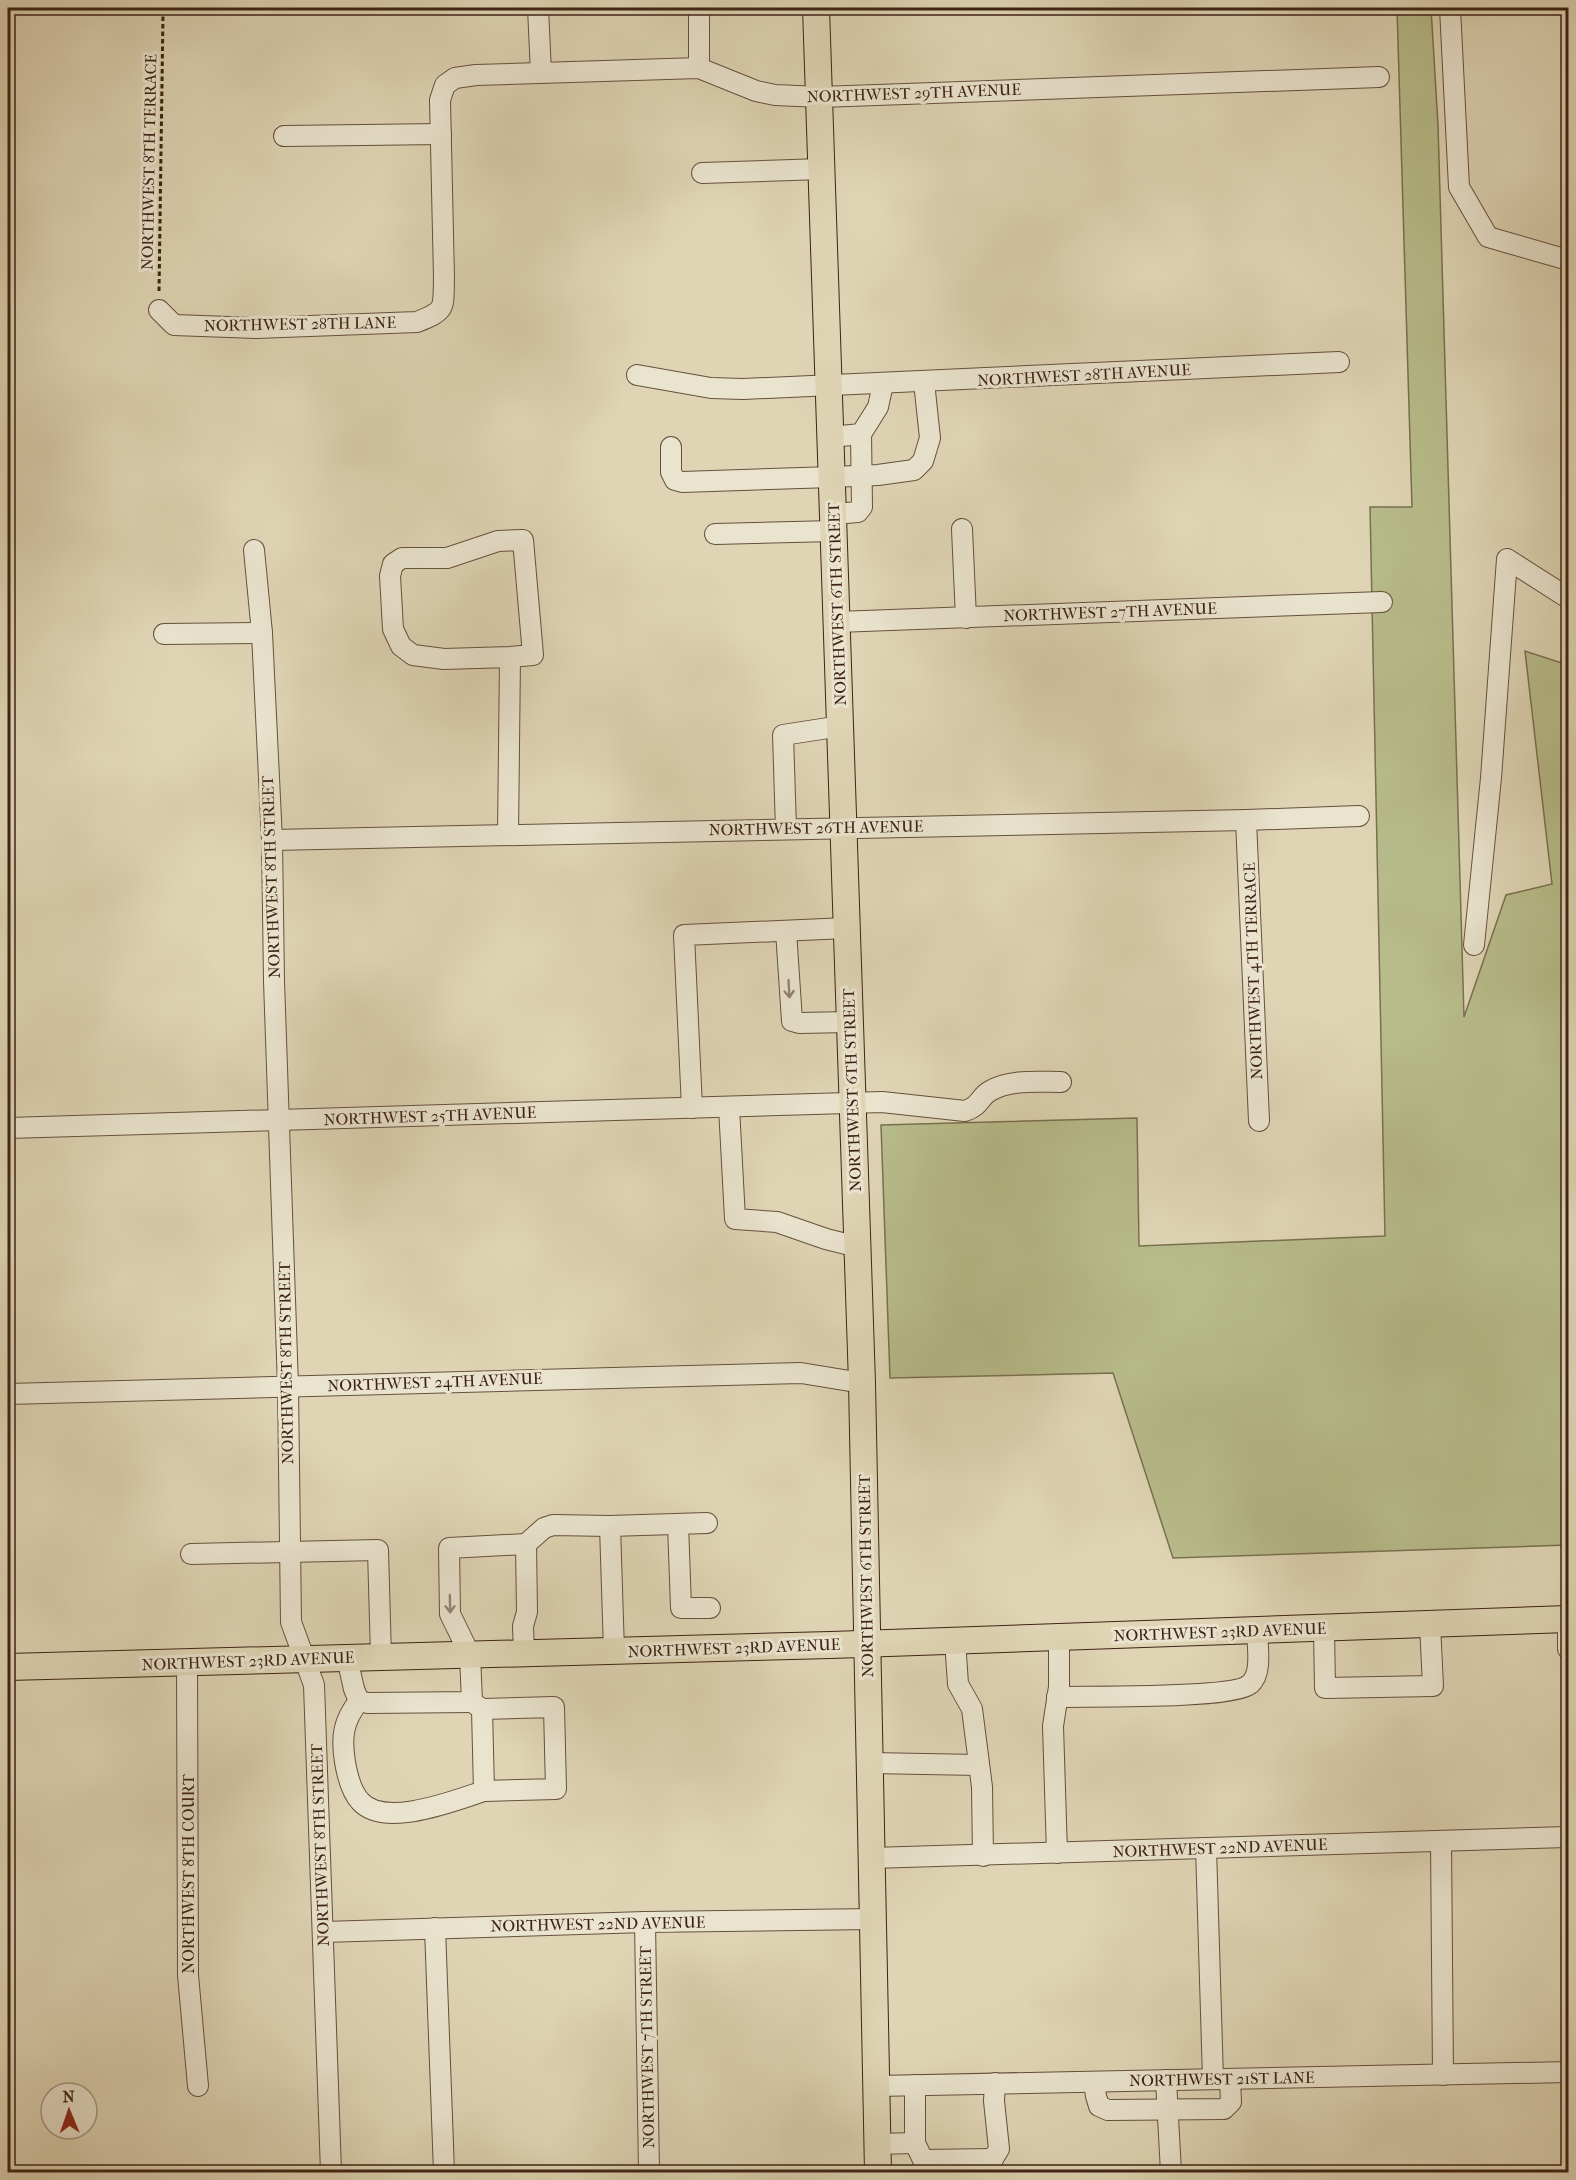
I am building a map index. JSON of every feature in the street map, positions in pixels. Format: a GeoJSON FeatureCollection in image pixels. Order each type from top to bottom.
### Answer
{"type":"FeatureCollection","features":[{"type":"Feature","properties":{"kind":"main road","name":"NORTHWEST 6TH STREET"},"geometry":{"type":"LineString","coordinates":[[816,8],[862,1383],[878,2172]]}},
{"type":"Feature","properties":{"kind":"main road","name":"NORTHWEST 23RD AVENUE"},"geometry":{"type":"LineString","coordinates":[[8,1667],[867,1644],[1568,1619]]}},
{"type":"Feature","properties":{"kind":"street"},"geometry":{"type":"LineString","coordinates":[[538,8],[541,72]]}},
{"type":"Feature","properties":{"kind":"street"},"geometry":{"type":"LineString","coordinates":[[699,8],[699,68]]}},
{"type":"Feature","properties":{"kind":"street"},"geometry":{"type":"LineString","coordinates":[[1450,8],[1459,187],[1488,237],[1569,260]]}},
{"type":"Feature","properties":{"kind":"street","name":"NORTHWEST 29TH AVENUE"},"geometry":{"type":"LineString","coordinates":[[441,135],[440,100],[445,85],[455,78],[476,75],[699,68],[756,91],[775,95],[820,98],[1379,77]]}},
{"type":"Feature","properties":{"kind":"street"},"geometry":{"type":"LineString","coordinates":[[284,136],[441,135]]}},
{"type":"Feature","properties":{"kind":"street","name":"NORTHWEST 28TH LANE"},"geometry":{"type":"LineString","coordinates":[[159,310],[174,325],[256,328],[417,322],[438,313],[443,306],[444,278],[441,135]]}},
{"type":"Feature","properties":{"kind":"street"},"geometry":{"type":"LineString","coordinates":[[702,173],[822,169]]}},
{"type":"Feature","properties":{"kind":"street","name":"NORTHWEST 28TH AVENUE"},"geometry":{"type":"LineString","coordinates":[[637,375],[711,388],[743,390],[1339,362]]}},
{"type":"Feature","properties":{"kind":"street"},"geometry":{"type":"LineString","coordinates":[[671,447],[671,472],[675,480],[682,482],[862,476],[914,470],[923,461],[930,438],[924,382]]}},
{"type":"Feature","properties":{"kind":"street"},"geometry":{"type":"LineString","coordinates":[[715,534],[834,522],[858,512],[862,507],[861,434],[878,407],[883,384]]}},
{"type":"Feature","properties":{"kind":"street"},"geometry":{"type":"LineString","coordinates":[[831,436],[861,434]]}},
{"type":"Feature","properties":{"kind":"street"},"geometry":{"type":"LineString","coordinates":[[962,529],[966,618]]}},
{"type":"Feature","properties":{"kind":"street"},"geometry":{"type":"LineString","coordinates":[[523,540],[533,655],[510,657],[444,659],[413,655],[401,646],[393,628],[391,610],[390,576],[393,564],[402,558],[447,558],[498,541],[523,540]]}},
{"type":"Feature","properties":{"kind":"street","name":"NORTHWEST 8TH STREET"},"geometry":{"type":"LineString","coordinates":[[254,550],[262,633],[272,840],[288,1386],[291,1622],[314,1685],[331,2172]]}},
{"type":"Feature","properties":{"kind":"street"},"geometry":{"type":"LineString","coordinates":[[1474,945],[1491,778],[1507,559],[1569,598]]}},
{"type":"Feature","properties":{"kind":"street","name":"NORTHWEST 27TH AVENUE"},"geometry":{"type":"LineString","coordinates":[[837,622],[1382,602]]}},
{"type":"Feature","properties":{"kind":"street"},"geometry":{"type":"LineString","coordinates":[[164,634],[262,633]]}},
{"type":"Feature","properties":{"kind":"street"},"geometry":{"type":"LineString","coordinates":[[508,835],[510,657]]}},
{"type":"Feature","properties":{"kind":"street"},"geometry":{"type":"LineString","coordinates":[[786,829],[783,735],[841,726]]}},
{"type":"Feature","properties":{"kind":"street","name":"NORTHWEST 26TH AVENUE"},"geometry":{"type":"LineString","coordinates":[[272,840],[1359,816]]}},
{"type":"Feature","properties":{"kind":"street","name":"NORTHWEST 4TH TERRACE"},"geometry":{"type":"LineString","coordinates":[[1246,820],[1259,1121]]}},
{"type":"Feature","properties":{"kind":"street"},"geometry":{"type":"LineString","coordinates":[[692,1108],[684,935],[847,928]]}},
{"type":"Feature","properties":{"kind":"street"},"geometry":{"type":"LineString","coordinates":[[786,930],[792,1021],[799,1023],[850,1022]]}},
{"type":"Feature","properties":{"kind":"street","name":"NORTHWEST 25TH AVENUE"},"geometry":{"type":"LineString","coordinates":[[8,1128],[882,1102],[965,1112],[976,1108],[989,1091],[1026,1082],[1061,1082]]}},
{"type":"Feature","properties":{"kind":"street"},"geometry":{"type":"LineString","coordinates":[[729,1107],[735,1219],[777,1222],[858,1247]]}},
{"type":"Feature","properties":{"kind":"street","name":"NORTHWEST 24TH AVENUE"},"geometry":{"type":"LineString","coordinates":[[8,1394],[801,1372],[862,1383]]}},
{"type":"Feature","properties":{"kind":"street"},"geometry":{"type":"LineString","coordinates":[[484,1791],[477,1705],[470,1655],[450,1614],[449,1548],[526,1544],[544,1528],[553,1525],[707,1523]]}},
{"type":"Feature","properties":{"kind":"street"},"geometry":{"type":"LineString","coordinates":[[678,1524],[681,1608],[710,1608]]}},
{"type":"Feature","properties":{"kind":"street"},"geometry":{"type":"LineString","coordinates":[[610,1526],[614,1651]]}},
{"type":"Feature","properties":{"kind":"street"},"geometry":{"type":"LineString","coordinates":[[526,1544],[527,1612],[537,1626],[531,1653]]}},
{"type":"Feature","properties":{"kind":"street"},"geometry":{"type":"LineString","coordinates":[[191,1554],[378,1550],[381,1657]]}},
{"type":"Feature","properties":{"kind":"street"},"geometry":{"type":"LineString","coordinates":[[1568,1619],[1569,1649]]}},
{"type":"Feature","properties":{"kind":"street"},"geometry":{"type":"LineString","coordinates":[[1323,1628],[1325,1689],[1433,1686],[1430,1624]]}},
{"type":"Feature","properties":{"kind":"street"},"geometry":{"type":"LineString","coordinates":[[1057,1697],[1172,1695],[1240,1689],[1252,1683],[1255,1677],[1257,1630]]}},
{"type":"Feature","properties":{"kind":"street"},"geometry":{"type":"LineString","coordinates":[[1057,1853],[1053,1726],[1057,1697],[1059,1637]]}},
{"type":"Feature","properties":{"kind":"street"},"geometry":{"type":"LineString","coordinates":[[954,1641],[958,1684],[972,1709],[982,1786],[983,1856]]}},
{"type":"Feature","properties":{"kind":"street"},"geometry":{"type":"LineString","coordinates":[[347,1658],[359,1701]]}},
{"type":"Feature","properties":{"kind":"street","name":"NORTHWEST 8TH COURT"},"geometry":{"type":"LineString","coordinates":[[187,1662],[188,1975],[198,2086]]}},
{"type":"Feature","properties":{"kind":"street"},"geometry":{"type":"LineString","coordinates":[[359,1701],[554,1707],[556,1789],[484,1791],[423,1809],[382,1811],[370,1808],[360,1801],[351,1784],[343,1748],[348,1714],[359,1701]]}},
{"type":"Feature","properties":{"kind":"street"},"geometry":{"type":"LineString","coordinates":[[870,1763],[979,1765]]}},
{"type":"Feature","properties":{"kind":"street"},"geometry":{"type":"LineString","coordinates":[[318,1785],[351,1784]]}},
{"type":"Feature","properties":{"kind":"street","name":"NORTHWEST 22ND AVENUE"},"geometry":{"type":"LineString","coordinates":[[872,1858],[1569,1837]]}},
{"type":"Feature","properties":{"kind":"street"},"geometry":{"type":"LineString","coordinates":[[1441,1841],[1443,2075]]}},
{"type":"Feature","properties":{"kind":"street"},"geometry":{"type":"LineString","coordinates":[[1094,2082],[1099,2106],[1108,2110],[1224,2109],[1231,2102],[1221,2079],[1206,1848]]}},
{"type":"Feature","properties":{"kind":"street","name":"NORTHWEST 22ND AVENUE"},"geometry":{"type":"LineString","coordinates":[[324,1932],[645,1922],[873,1919]]}},
{"type":"Feature","properties":{"kind":"street","name":"NORTHWEST 7TH STREET"},"geometry":{"type":"LineString","coordinates":[[645,1922],[649,2172]]}},
{"type":"Feature","properties":{"kind":"street"},"geometry":{"type":"LineString","coordinates":[[435,1928],[444,2172]]}},
{"type":"Feature","properties":{"kind":"street","name":"NORTHWEST 21ST LANE"},"geometry":{"type":"LineString","coordinates":[[876,2086],[1569,2072]]}},
{"type":"Feature","properties":{"kind":"street"},"geometry":{"type":"LineString","coordinates":[[1166,2080],[1171,2172]]}},
{"type":"Feature","properties":{"kind":"street"},"geometry":{"type":"LineString","coordinates":[[915,2085],[915,2143],[923,2160],[989,2166],[999,2149],[994,2102],[995,2084]]}},
{"type":"Feature","properties":{"kind":"street"},"geometry":{"type":"LineString","coordinates":[[877,2144],[915,2143]]}},
{"type":"Feature","properties":{"kind":"path","name":"NORTHWEST 8TH TERRACE"},"geometry":{"type":"LineString","coordinates":[[159,310],[163,14]]}},
{"type":"Feature","properties":{"kind":"green space"},"geometry":{"type":"Polygon","coordinates":[[[1397,8],[1431,8],[1438,125],[1464,1017],[1506,895],[1552,884],[1525,651],[1568,665],[1568,1545],[1173,1558],[1113,1373],[890,1378],[881,1125],[1137,1118],[1139,1246],[1385,1236],[1370,507],[1412,507],[1397,8]]]}}]}
